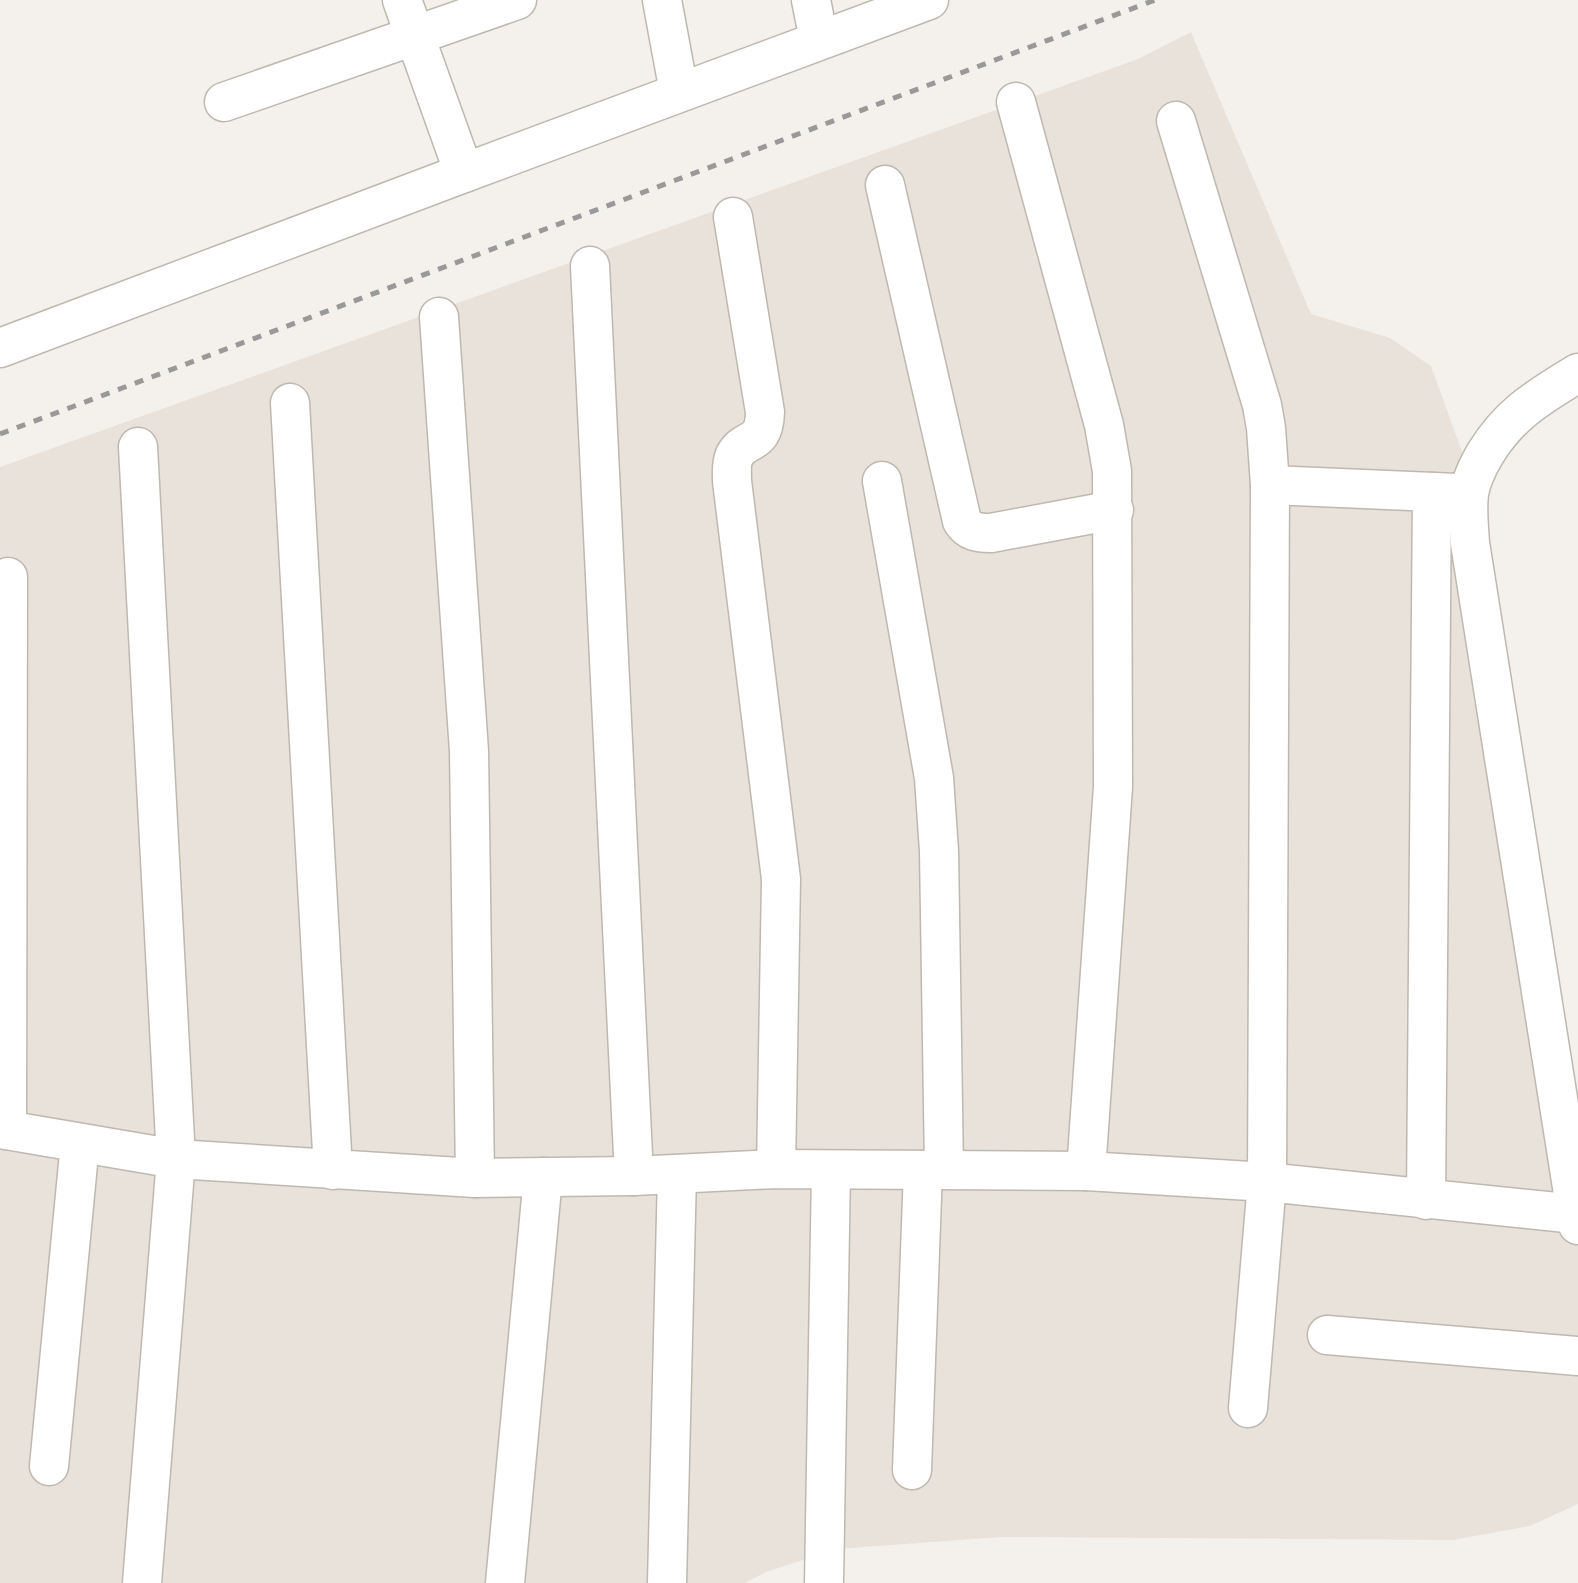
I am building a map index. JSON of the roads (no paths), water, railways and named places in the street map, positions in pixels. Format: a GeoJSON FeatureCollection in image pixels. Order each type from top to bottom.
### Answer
{"type":"FeatureCollection","features":[{"type":"Feature","properties":{"kind":"street"},"geometry":{"type":"LineString","coordinates":[[402,0],[464,173]]}},
{"type":"Feature","properties":{"kind":"street"},"geometry":{"type":"LineString","coordinates":[[224,102],[517,0]]}},
{"type":"Feature","properties":{"kind":"street"},"geometry":{"type":"LineString","coordinates":[[662,0],[679,92]]}},
{"type":"Feature","properties":{"kind":"street"},"geometry":{"type":"LineString","coordinates":[[811,0],[819,40]]}},
{"type":"Feature","properties":{"kind":"street"},"geometry":{"type":"LineString","coordinates":[[0,348],[929,0]]}},
{"type":"Feature","properties":{"kind":"street"},"geometry":{"type":"LineString","coordinates":[[1016,102],[1104,425],[1112,471],[1113,787],[1086,1171]]}},
{"type":"Feature","properties":{"kind":"street"},"geometry":{"type":"LineString","coordinates":[[1176,121],[1262,405],[1270,485],[1267,1182],[1248,1408]]}},
{"type":"Feature","properties":{"kind":"street"},"geometry":{"type":"LineString","coordinates":[[886,185],[958,508],[965,527],[974,532],[991,533],[1114,510]]}},
{"type":"Feature","properties":{"kind":"street"},"geometry":{"type":"LineString","coordinates":[[733,217],[765,412],[762,433],[740,449],[734,458],[732,481],[781,879],[776,1169]]}},
{"type":"Feature","properties":{"kind":"street"},"geometry":{"type":"LineString","coordinates":[[590,266],[634,1176]]}},
{"type":"Feature","properties":{"kind":"street"},"geometry":{"type":"LineString","coordinates":[[439,317],[468,751],[475,1178]]}},
{"type":"Feature","properties":{"kind":"street"},"geometry":{"type":"LineString","coordinates":[[1270,485],[1451,493],[1477,469],[1494,439],[1512,417],[1528,403],[1578,373]]}},
{"type":"Feature","properties":{"kind":"street"},"geometry":{"type":"LineString","coordinates":[[290,403],[333,1170]]}},
{"type":"Feature","properties":{"kind":"street"},"geometry":{"type":"LineString","coordinates":[[138,447],[176,1159],[142,1583]]}},
{"type":"Feature","properties":{"kind":"street"},"geometry":{"type":"LineString","coordinates":[[882,481],[935,792],[939,865],[934,1169],[912,1470]]}},
{"type":"Feature","properties":{"kind":"street"},"geometry":{"type":"LineString","coordinates":[[1426,1200],[1451,493]]}},
{"type":"Feature","properties":{"kind":"street"},"geometry":{"type":"LineString","coordinates":[[9,578],[3,1130],[176,1159],[333,1170],[475,1178],[634,1176],[776,1169],[1086,1171],[1267,1182],[1577,1219],[1470,543],[1451,493]]}},
{"type":"Feature","properties":{"kind":"street"},"geometry":{"type":"LineString","coordinates":[[49,1466],[80,1143]]}},
{"type":"Feature","properties":{"kind":"street"},"geometry":{"type":"LineString","coordinates":[[824,1583],[831,1170]]}},
{"type":"Feature","properties":{"kind":"street"},"geometry":{"type":"LineString","coordinates":[[667,1583],[677,1174]]}},
{"type":"Feature","properties":{"kind":"street"},"geometry":{"type":"LineString","coordinates":[[505,1583],[543,1177]]}},
{"type":"Feature","properties":{"kind":"street"},"geometry":{"type":"LineString","coordinates":[[1327,1335],[1578,1356]]}},
{"type":"Feature","properties":{"kind":"railway"},"geometry":{"type":"LineString","coordinates":[[0,434],[1155,0]]}}]}
